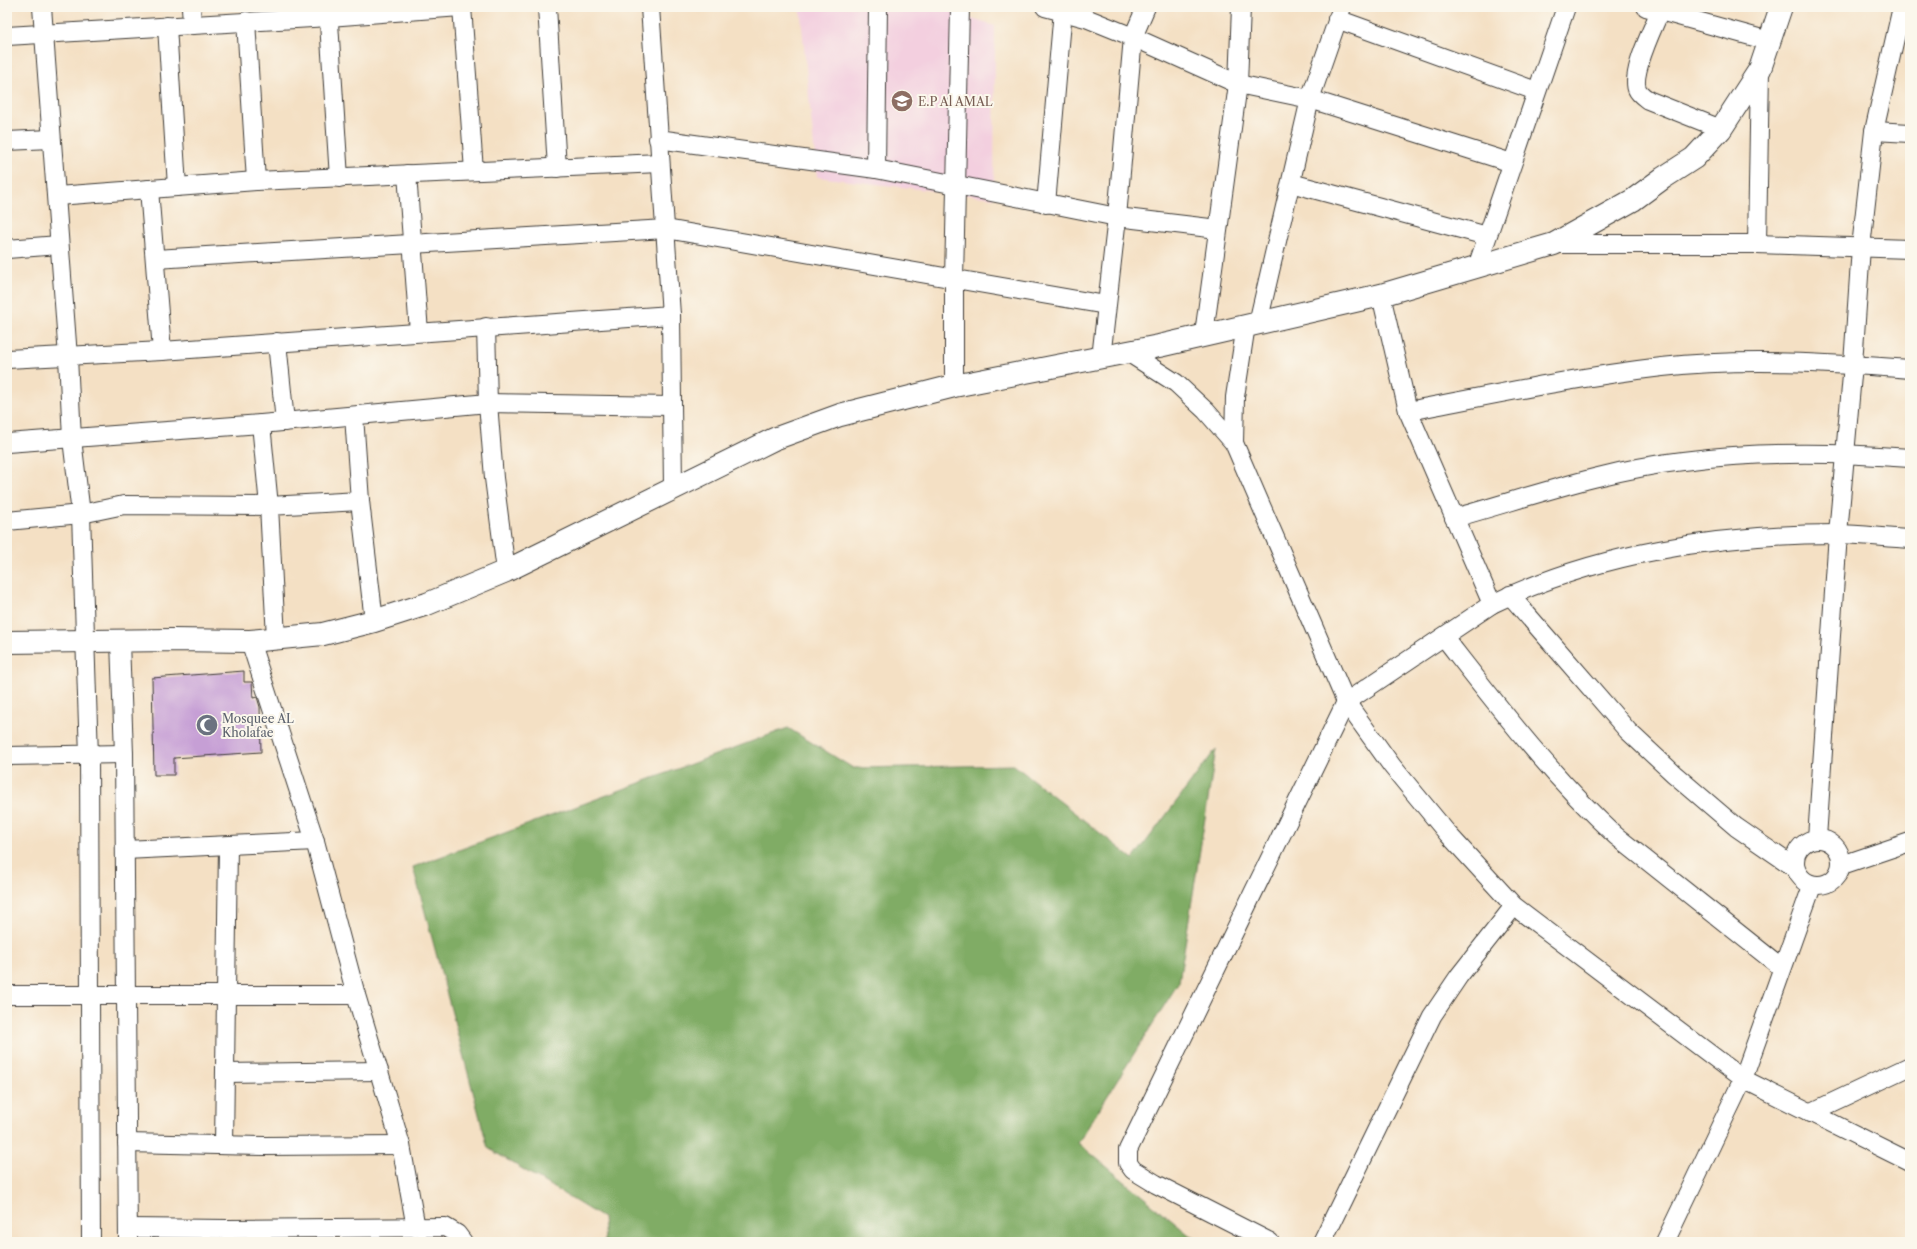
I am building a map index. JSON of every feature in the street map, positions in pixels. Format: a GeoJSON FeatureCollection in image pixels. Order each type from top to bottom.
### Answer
{"type":"FeatureCollection","features":[{"type":"Feature","properties":{"kind":"main road"},"geometry":{"type":"LineString","coordinates":[[7,642],[120,642],[172,640],[250,641],[323,634],[374,621],[428,604],[506,571],[754,448],[802,428],[840,415],[954,386],[1101,358],[1126,351],[1381,295],[1477,268],[1554,244],[1633,200],[1694,158],[1721,129],[1760,69],[1781,7]]}},
{"type":"Feature","properties":{"kind":"street"},"geometry":{"type":"LineString","coordinates":[[42,7],[51,139],[57,196],[72,439],[80,514],[89,756],[91,1242]]}},
{"type":"Feature","properties":{"kind":"street"},"geometry":{"type":"LineString","coordinates":[[7,36],[167,26],[191,16],[246,21],[328,12],[461,7],[474,171]]}},
{"type":"Feature","properties":{"kind":"street"},"geometry":{"type":"LineString","coordinates":[[547,7],[557,168]]}},
{"type":"Feature","properties":{"kind":"street"},"geometry":{"type":"LineString","coordinates":[[650,7],[671,315],[673,489]]}},
{"type":"Feature","properties":{"kind":"street"},"geometry":{"type":"LineString","coordinates":[[876,169],[878,7]]}},
{"type":"Feature","properties":{"kind":"street"},"geometry":{"type":"LineString","coordinates":[[954,386],[954,279],[960,7]]}},
{"type":"Feature","properties":{"kind":"street"},"geometry":{"type":"LineString","coordinates":[[1101,358],[1117,217],[1133,36],[1146,7]]}},
{"type":"Feature","properties":{"kind":"street"},"geometry":{"type":"LineString","coordinates":[[1204,334],[1238,84],[1241,7]]}},
{"type":"Feature","properties":{"kind":"street"},"geometry":{"type":"LineString","coordinates":[[1477,268],[1536,91],[1566,7]]}},
{"type":"Feature","properties":{"kind":"street"},"geometry":{"type":"LineString","coordinates":[[1817,838],[1838,534],[1853,364],[1861,248],[1874,131],[1903,32],[1902,7]]}},
{"type":"Feature","properties":{"kind":"street"},"geometry":{"type":"LineString","coordinates":[[1046,204],[1052,8],[1133,36],[1238,84],[1310,99],[1512,163]]}},
{"type":"Feature","properties":{"kind":"street"},"geometry":{"type":"LineString","coordinates":[[1721,129],[1648,100],[1641,95],[1637,89],[1636,83],[1640,62],[1665,10],[1769,41]]}},
{"type":"Feature","properties":{"kind":"street"},"geometry":{"type":"LineString","coordinates":[[328,12],[339,178]]}},
{"type":"Feature","properties":{"kind":"street"},"geometry":{"type":"LineString","coordinates":[[1234,443],[1235,398],[1252,324],[1291,183],[1310,99],[1339,13],[1536,91]]}},
{"type":"Feature","properties":{"kind":"street"},"geometry":{"type":"LineString","coordinates":[[246,21],[256,181]]}},
{"type":"Feature","properties":{"kind":"street"},"geometry":{"type":"LineString","coordinates":[[167,26],[177,187]]}},
{"type":"Feature","properties":{"kind":"street"},"geometry":{"type":"LineString","coordinates":[[1757,244],[1760,69]]}},
{"type":"Feature","properties":{"kind":"street"},"geometry":{"type":"LineString","coordinates":[[1874,131],[1910,133]]}},
{"type":"Feature","properties":{"kind":"street"},"geometry":{"type":"LineString","coordinates":[[7,141],[51,139]]}},
{"type":"Feature","properties":{"kind":"street"},"geometry":{"type":"LineString","coordinates":[[658,139],[876,169],[1117,217],[1218,229]]}},
{"type":"Feature","properties":{"kind":"street"},"geometry":{"type":"LineString","coordinates":[[57,196],[256,181],[660,163]]}},
{"type":"Feature","properties":{"kind":"street"},"geometry":{"type":"LineString","coordinates":[[407,174],[419,332]]}},
{"type":"Feature","properties":{"kind":"street"},"geometry":{"type":"LineString","coordinates":[[1291,183],[1487,236]]}},
{"type":"Feature","properties":{"kind":"street"},"geometry":{"type":"LineString","coordinates":[[149,189],[162,350]]}},
{"type":"Feature","properties":{"kind":"street"},"geometry":{"type":"LineString","coordinates":[[155,259],[666,229],[1106,305]]}},
{"type":"Feature","properties":{"kind":"street"},"geometry":{"type":"LineString","coordinates":[[1554,244],[1757,244],[1910,249]]}},
{"type":"Feature","properties":{"kind":"street"},"geometry":{"type":"LineString","coordinates":[[7,249],[59,245]]}},
{"type":"Feature","properties":{"kind":"street"},"geometry":{"type":"LineString","coordinates":[[1381,295],[1408,411],[1492,604]]}},
{"type":"Feature","properties":{"kind":"street"},"geometry":{"type":"LineString","coordinates":[[7,359],[68,357],[671,315]]}},
{"type":"Feature","properties":{"kind":"street"},"geometry":{"type":"LineString","coordinates":[[486,327],[488,403],[494,478],[506,571]]}},
{"type":"Feature","properties":{"kind":"street"},"geometry":{"type":"LineString","coordinates":[[277,342],[284,422]]}},
{"type":"Feature","properties":{"kind":"street"},"geometry":{"type":"LineString","coordinates":[[1126,351],[1176,383],[1206,411],[1234,443],[1346,702],[1392,766],[1443,828],[1514,906],[1743,1079],[1910,1162]]}},
{"type":"Feature","properties":{"kind":"street"},"geometry":{"type":"LineString","coordinates":[[1408,411],[1564,381],[1663,367],[1728,363],[1853,364],[1910,369]]}},
{"type":"Feature","properties":{"kind":"street"},"geometry":{"type":"LineString","coordinates":[[7,443],[261,424],[488,403],[672,406]]}},
{"type":"Feature","properties":{"kind":"street"},"geometry":{"type":"LineString","coordinates":[[354,416],[360,501],[374,621]]}},
{"type":"Feature","properties":{"kind":"street"},"geometry":{"type":"LineString","coordinates":[[261,424],[269,506],[276,638]]}},
{"type":"Feature","properties":{"kind":"street"},"geometry":{"type":"LineString","coordinates":[[1454,518],[1611,474],[1682,461],[1763,453],[1845,453],[1910,458]]}},
{"type":"Feature","properties":{"kind":"street"},"geometry":{"type":"LineString","coordinates":[[7,521],[80,514],[124,505],[269,506],[360,501]]}},
{"type":"Feature","properties":{"kind":"street"},"geometry":{"type":"LineString","coordinates":[[1270,1242],[1156,1184],[1133,1170],[1128,1163],[1128,1150],[1346,702],[1492,604],[1510,595],[1551,580],[1599,565],[1664,549],[1731,539],[1838,534],[1910,540]]}},
{"type":"Feature","properties":{"kind":"street"},"geometry":{"type":"LineString","coordinates":[[1510,595],[1628,731],[1674,774],[1736,827],[1794,867],[1800,879],[1812,886],[1826,885],[1837,877],[1842,865],[1840,852],[1830,842],[1817,838],[1804,843],[1796,853],[1794,867]]}},
{"type":"Feature","properties":{"kind":"street"},"geometry":{"type":"LineString","coordinates":[[1444,637],[1524,739],[1557,778],[1594,816],[1782,968]]}},
{"type":"Feature","properties":{"kind":"street"},"geometry":{"type":"LineString","coordinates":[[250,641],[315,841],[356,994],[401,1145],[416,1228]]}},
{"type":"Feature","properties":{"kind":"street"},"geometry":{"type":"LineString","coordinates":[[120,642],[124,754],[128,1235],[391,1235],[416,1228],[445,1227],[457,1234],[463,1242]]}},
{"type":"Feature","properties":{"kind":"street"},"geometry":{"type":"LineString","coordinates":[[7,756],[89,756],[124,754]]}},
{"type":"Feature","properties":{"kind":"street"},"geometry":{"type":"LineString","coordinates":[[125,850],[315,841]]}},
{"type":"Feature","properties":{"kind":"street"},"geometry":{"type":"LineString","coordinates":[[1842,865],[1910,842]]}},
{"type":"Feature","properties":{"kind":"street"},"geometry":{"type":"LineString","coordinates":[[224,1145],[228,846]]}},
{"type":"Feature","properties":{"kind":"street"},"geometry":{"type":"LineString","coordinates":[[1666,1242],[1743,1079],[1812,886]]}},
{"type":"Feature","properties":{"kind":"street"},"geometry":{"type":"LineString","coordinates":[[1322,1242],[1432,1016],[1459,976],[1514,906]]}},
{"type":"Feature","properties":{"kind":"street"},"geometry":{"type":"LineString","coordinates":[[7,995],[89,996],[356,994]]}},
{"type":"Feature","properties":{"kind":"street"},"geometry":{"type":"LineString","coordinates":[[1810,1113],[1910,1066]]}},
{"type":"Feature","properties":{"kind":"street"},"geometry":{"type":"LineString","coordinates":[[226,1073],[379,1071]]}},
{"type":"Feature","properties":{"kind":"street"},"geometry":{"type":"LineString","coordinates":[[127,1143],[224,1145],[401,1145]]}},
{"type":"Feature","properties":{"kind":"shaded area","name":"E.P Al AMAL"},"geometry":{"type":"Polygon","coordinates":[[[800,7],[963,7],[962,16],[995,26],[994,198],[817,177],[800,7]]]}},
{"type":"Feature","properties":{"kind":"green space"},"geometry":{"type":"Polygon","coordinates":[[[788,728],[853,768],[1014,765],[1133,859],[1216,749],[1179,982],[1078,1143],[1188,1234],[1206,1242],[605,1242],[603,1218],[488,1148],[413,867],[788,728]]]}},
{"type":"Feature","properties":{"kind":"building","name":"Mosquee AL Kholafae"},"geometry":{"type":"Polygon","coordinates":[[[244,671],[244,682],[252,682],[253,698],[257,697],[260,707],[261,752],[174,758],[174,775],[154,775],[152,678],[244,671]]]}},
{"type":"Feature","properties":{"kind":"place","name":"E.P Al AMAL"},"geometry":{"type":"Point","coordinates":[902,101]}},
{"type":"Feature","properties":{"kind":"place","name":"Mosquee AL Kholafae"},"geometry":{"type":"Point","coordinates":[207,725]}}]}
